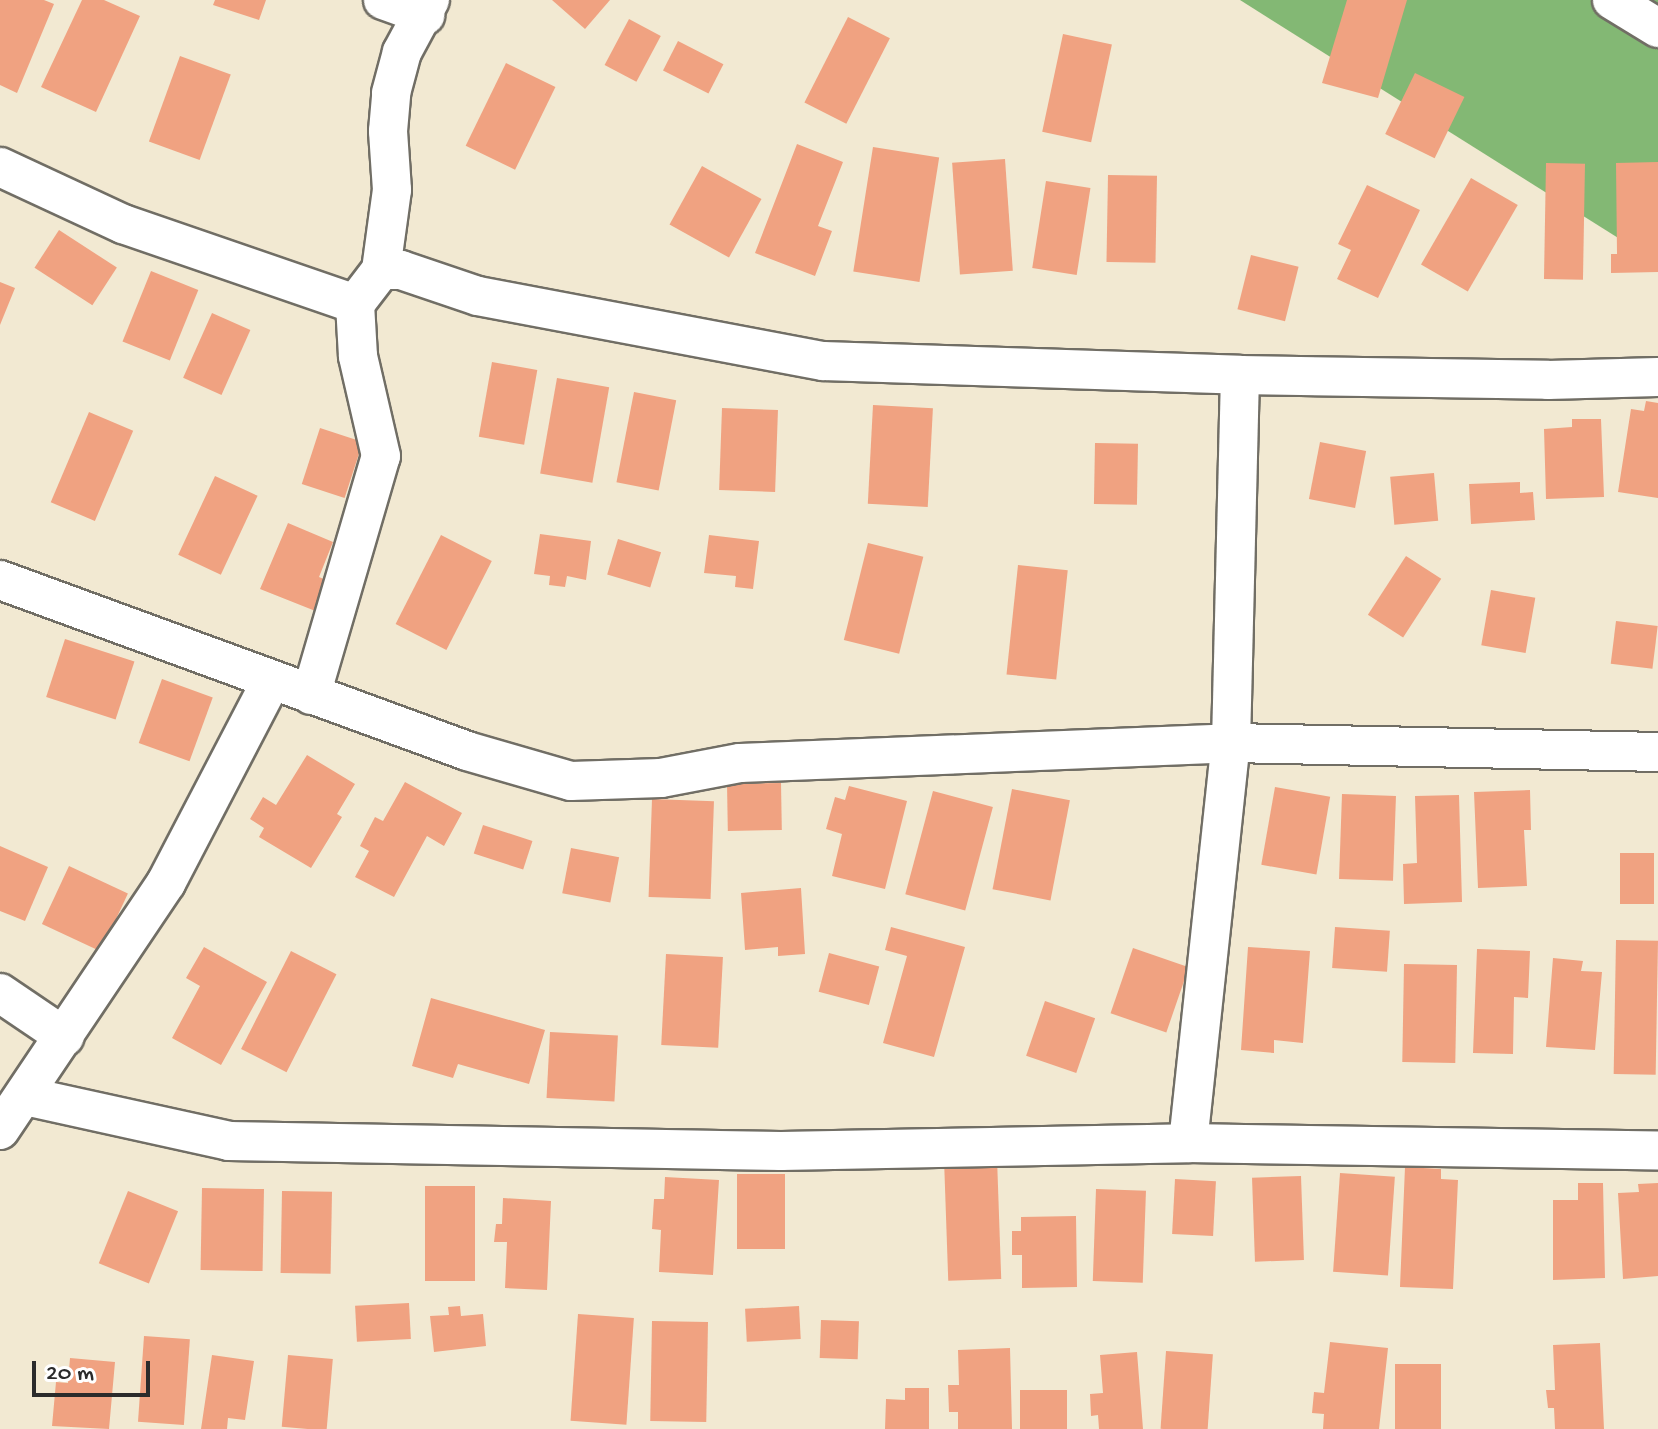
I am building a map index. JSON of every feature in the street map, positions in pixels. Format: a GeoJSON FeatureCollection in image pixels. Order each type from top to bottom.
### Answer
{"type":"FeatureCollection","features":[{"type":"Feature","properties":{"kind":"street"},"geometry":{"type":"LineString","coordinates":[[311,695],[381,456],[358,356],[355,304],[381,270],[392,190],[388,131],[391,93],[402,52],[427,8],[383,0]]}},
{"type":"Feature","properties":{"kind":"street"},"geometry":{"type":"LineString","coordinates":[[1612,0],[1658,28]]}},
{"type":"Feature","properties":{"kind":"street"},"geometry":{"type":"LineString","coordinates":[[0,167],[123,224],[355,304]]}},
{"type":"Feature","properties":{"kind":"street"},"geometry":{"type":"LineString","coordinates":[[381,270],[401,270],[478,296],[823,361],[1240,375],[1548,380],[1658,377]]}},
{"type":"Feature","properties":{"kind":"street"},"geometry":{"type":"LineString","coordinates":[[1188,1143],[1231,743],[1240,375]]}},
{"type":"Feature","properties":{"kind":"street"},"geometry":{"type":"LineString","coordinates":[[0,580],[467,751],[571,781],[661,778],[740,763],[1231,743],[1658,752]]}},
{"type":"Feature","properties":{"kind":"street"},"geometry":{"type":"LineString","coordinates":[[0,1130],[166,883],[271,681]]}},
{"type":"Feature","properties":{"kind":"street"},"geometry":{"type":"LineString","coordinates":[[0,993],[65,1037]]}},
{"type":"Feature","properties":{"kind":"street"},"geometry":{"type":"LineString","coordinates":[[25,1096],[229,1141],[781,1151],[1188,1143],[1658,1150]]}},
{"type":"Feature","properties":{"kind":"green space"},"geometry":{"type":"Polygon","coordinates":[[[1240,0],[1658,0],[1658,263],[1240,0]]]}},
{"type":"Feature","properties":{"kind":"building"},"geometry":{"type":"Polygon","coordinates":[[[0,0],[44,0],[54,4],[17,93],[0,85],[0,0]]]}},
{"type":"Feature","properties":{"kind":"building"},"geometry":{"type":"Polygon","coordinates":[[[82,0],[104,0],[140,16],[96,112],[41,87],[82,0]]]}},
{"type":"Feature","properties":{"kind":"building"},"geometry":{"type":"Polygon","coordinates":[[[215,0],[266,0],[259,20],[213,5],[215,0]]]}},
{"type":"Feature","properties":{"kind":"building"},"geometry":{"type":"Polygon","coordinates":[[[552,0],[610,0],[585,29],[552,0]]]}},
{"type":"Feature","properties":{"kind":"building"},"geometry":{"type":"Polygon","coordinates":[[[1347,0],[1407,0],[1378,98],[1322,83],[1347,0]]]}},
{"type":"Feature","properties":{"kind":"building"},"geometry":{"type":"Polygon","coordinates":[[[848,17],[890,38],[846,124],[804,103],[848,17]]]}},
{"type":"Feature","properties":{"kind":"building"},"geometry":{"type":"Polygon","coordinates":[[[629,19],[661,36],[636,82],[605,65],[629,19]]]}},
{"type":"Feature","properties":{"kind":"building"},"geometry":{"type":"Polygon","coordinates":[[[1063,34],[1112,44],[1091,142],[1042,132],[1063,34]]]}},
{"type":"Feature","properties":{"kind":"building"},"geometry":{"type":"Polygon","coordinates":[[[678,41],[723,64],[708,94],[663,70],[678,41]]]}},
{"type":"Feature","properties":{"kind":"building"},"geometry":{"type":"Polygon","coordinates":[[[180,56],[231,74],[200,160],[149,142],[180,56]]]}},
{"type":"Feature","properties":{"kind":"building"},"geometry":{"type":"Polygon","coordinates":[[[506,63],[555,87],[515,170],[466,146],[506,63]]]}},
{"type":"Feature","properties":{"kind":"building"},"geometry":{"type":"Polygon","coordinates":[[[1415,73],[1464,97],[1435,158],[1385,134],[1415,73]]]}},
{"type":"Feature","properties":{"kind":"building"},"geometry":{"type":"Polygon","coordinates":[[[797,144],[843,162],[818,226],[832,231],[815,276],[755,253],[797,144]]]}},
{"type":"Feature","properties":{"kind":"building"},"geometry":{"type":"Polygon","coordinates":[[[873,147],[939,157],[919,282],[853,271],[873,147]]]}},
{"type":"Feature","properties":{"kind":"building"},"geometry":{"type":"Polygon","coordinates":[[[1005,159],[1013,271],[960,274],[952,163],[1005,159]]]}},
{"type":"Feature","properties":{"kind":"building"},"geometry":{"type":"Polygon","coordinates":[[[1658,162],[1658,272],[1611,273],[1611,254],[1617,254],[1616,163],[1658,162]]]}},
{"type":"Feature","properties":{"kind":"building"},"geometry":{"type":"Polygon","coordinates":[[[1546,163],[1585,164],[1583,280],[1544,279],[1546,163]]]}},
{"type":"Feature","properties":{"kind":"building"},"geometry":{"type":"Polygon","coordinates":[[[702,166],[761,199],[729,258],[670,225],[702,166]]]}},
{"type":"Feature","properties":{"kind":"building"},"geometry":{"type":"Polygon","coordinates":[[[1108,175],[1157,176],[1155,263],[1106,262],[1108,175]]]}},
{"type":"Feature","properties":{"kind":"building"},"geometry":{"type":"Polygon","coordinates":[[[1471,178],[1518,205],[1468,292],[1421,265],[1471,178]]]}},
{"type":"Feature","properties":{"kind":"building"},"geometry":{"type":"Polygon","coordinates":[[[1046,181],[1090,188],[1077,275],[1032,268],[1046,181]]]}},
{"type":"Feature","properties":{"kind":"building"},"geometry":{"type":"Polygon","coordinates":[[[1367,185],[1420,210],[1378,298],[1337,279],[1351,250],[1338,244],[1367,185]]]}},
{"type":"Feature","properties":{"kind":"building"},"geometry":{"type":"Polygon","coordinates":[[[59,230],[117,268],[92,305],[34,268],[59,230]]]}},
{"type":"Feature","properties":{"kind":"building"},"geometry":{"type":"Polygon","coordinates":[[[1251,255],[1299,267],[1285,321],[1237,309],[1251,255]]]}},
{"type":"Feature","properties":{"kind":"building"},"geometry":{"type":"Polygon","coordinates":[[[151,271],[198,290],[170,361],[123,341],[151,271]]]}},
{"type":"Feature","properties":{"kind":"building"},"geometry":{"type":"Polygon","coordinates":[[[0,282],[15,288],[0,325],[0,282]]]}},
{"type":"Feature","properties":{"kind":"building"},"geometry":{"type":"Polygon","coordinates":[[[212,313],[250,330],[221,395],[183,378],[212,313]]]}},
{"type":"Feature","properties":{"kind":"building"},"geometry":{"type":"Polygon","coordinates":[[[492,362],[537,370],[524,445],[479,437],[492,362]]]}},
{"type":"Feature","properties":{"kind":"building"},"geometry":{"type":"Polygon","coordinates":[[[557,378],[609,387],[592,483],[540,474],[557,378]]]}},
{"type":"Feature","properties":{"kind":"building"},"geometry":{"type":"Polygon","coordinates":[[[634,392],[676,400],[659,491],[616,482],[634,392]]]}},
{"type":"Feature","properties":{"kind":"building"},"geometry":{"type":"Polygon","coordinates":[[[1646,401],[1658,403],[1658,498],[1618,492],[1631,409],[1644,411],[1646,401]]]}},
{"type":"Feature","properties":{"kind":"building"},"geometry":{"type":"Polygon","coordinates":[[[873,405],[933,408],[928,507],[868,504],[873,405]]]}},
{"type":"Feature","properties":{"kind":"building"},"geometry":{"type":"Polygon","coordinates":[[[722,408],[778,410],[775,492],[719,490],[722,408]]]}},
{"type":"Feature","properties":{"kind":"building"},"geometry":{"type":"Polygon","coordinates":[[[89,412],[133,431],[95,521],[51,502],[89,412]]]}},
{"type":"Feature","properties":{"kind":"building"},"geometry":{"type":"Polygon","coordinates":[[[1572,419],[1601,419],[1604,497],[1546,499],[1544,429],[1572,427],[1572,419]]]}},
{"type":"Feature","properties":{"kind":"building"},"geometry":{"type":"Polygon","coordinates":[[[320,428],[363,442],[345,498],[302,484],[320,428]]]}},
{"type":"Feature","properties":{"kind":"building"},"geometry":{"type":"Polygon","coordinates":[[[1320,442],[1366,451],[1355,508],[1309,499],[1320,442]]]}},
{"type":"Feature","properties":{"kind":"building"},"geometry":{"type":"Polygon","coordinates":[[[1095,443],[1138,444],[1137,505],[1094,504],[1095,443]]]}},
{"type":"Feature","properties":{"kind":"building"},"geometry":{"type":"Polygon","coordinates":[[[1434,473],[1438,521],[1394,525],[1390,477],[1434,473]]]}},
{"type":"Feature","properties":{"kind":"building"},"geometry":{"type":"Polygon","coordinates":[[[215,476],[258,496],[221,575],[178,555],[215,476]]]}},
{"type":"Feature","properties":{"kind":"building"},"geometry":{"type":"Polygon","coordinates":[[[1520,482],[1520,493],[1533,492],[1535,520],[1471,524],[1469,484],[1520,482]]]}},
{"type":"Feature","properties":{"kind":"building"},"geometry":{"type":"Polygon","coordinates":[[[288,523],[333,542],[319,577],[340,586],[328,616],[260,589],[288,523]]]}},
{"type":"Feature","properties":{"kind":"building"},"geometry":{"type":"Polygon","coordinates":[[[540,534],[591,541],[586,580],[567,576],[565,587],[549,585],[550,576],[534,574],[540,534]]]}},
{"type":"Feature","properties":{"kind":"building"},"geometry":{"type":"Polygon","coordinates":[[[441,535],[492,561],[446,650],[396,624],[441,535]]]}},
{"type":"Feature","properties":{"kind":"building"},"geometry":{"type":"Polygon","coordinates":[[[709,535],[759,541],[753,589],[735,587],[736,576],[704,573],[709,535]]]}},
{"type":"Feature","properties":{"kind":"building"},"geometry":{"type":"Polygon","coordinates":[[[618,539],[661,552],[650,588],[607,574],[618,539]]]}},
{"type":"Feature","properties":{"kind":"building"},"geometry":{"type":"Polygon","coordinates":[[[868,543],[923,557],[899,654],[844,640],[868,543]]]}},
{"type":"Feature","properties":{"kind":"building"},"geometry":{"type":"Polygon","coordinates":[[[1406,556],[1441,579],[1403,638],[1368,615],[1406,556]]]}},
{"type":"Feature","properties":{"kind":"building"},"geometry":{"type":"Polygon","coordinates":[[[1018,565],[1068,570],[1056,680],[1007,674],[1018,565]]]}},
{"type":"Feature","properties":{"kind":"building"},"geometry":{"type":"Polygon","coordinates":[[[1491,590],[1535,598],[1526,653],[1481,645],[1491,590]]]}},
{"type":"Feature","properties":{"kind":"building"},"geometry":{"type":"Polygon","coordinates":[[[1616,621],[1658,626],[1652,669],[1611,664],[1616,621]]]}},
{"type":"Feature","properties":{"kind":"building"},"geometry":{"type":"Polygon","coordinates":[[[65,639],[134,662],[116,720],[46,697],[65,639]]]}},
{"type":"Feature","properties":{"kind":"building"},"geometry":{"type":"Polygon","coordinates":[[[162,679],[213,697],[189,761],[139,743],[162,679]]]}},
{"type":"Feature","properties":{"kind":"building"},"geometry":{"type":"Polygon","coordinates":[[[307,755],[355,784],[337,814],[342,817],[311,868],[259,837],[264,828],[250,819],[263,797],[276,805],[307,755]]]}},
{"type":"Feature","properties":{"kind":"building"},"geometry":{"type":"Polygon","coordinates":[[[405,782],[462,813],[444,846],[427,836],[394,897],[355,877],[369,851],[360,846],[375,817],[383,821],[405,782]]]}},
{"type":"Feature","properties":{"kind":"building"},"geometry":{"type":"Polygon","coordinates":[[[781,783],[782,830],[728,831],[727,784],[781,783]]]}},
{"type":"Feature","properties":{"kind":"building"},"geometry":{"type":"Polygon","coordinates":[[[849,786],[907,801],[885,889],[832,876],[842,834],[826,829],[835,797],[845,800],[849,786]]]}},
{"type":"Feature","properties":{"kind":"building"},"geometry":{"type":"Polygon","coordinates":[[[1275,787],[1330,797],[1316,875],[1261,865],[1275,787]]]}},
{"type":"Feature","properties":{"kind":"building"},"geometry":{"type":"Polygon","coordinates":[[[1012,789],[1070,800],[1050,900],[993,889],[1012,789]]]}},
{"type":"Feature","properties":{"kind":"building"},"geometry":{"type":"Polygon","coordinates":[[[1530,790],[1531,830],[1524,830],[1527,886],[1478,888],[1474,792],[1530,790]]]}},
{"type":"Feature","properties":{"kind":"building"},"geometry":{"type":"Polygon","coordinates":[[[933,791],[993,807],[965,910],[905,894],[933,791]]]}},
{"type":"Feature","properties":{"kind":"building"},"geometry":{"type":"Polygon","coordinates":[[[1342,794],[1396,796],[1393,881],[1339,879],[1342,794]]]}},
{"type":"Feature","properties":{"kind":"building"},"geometry":{"type":"Polygon","coordinates":[[[1459,795],[1462,902],[1404,904],[1403,864],[1417,863],[1415,796],[1459,795]]]}},
{"type":"Feature","properties":{"kind":"building"},"geometry":{"type":"Polygon","coordinates":[[[652,799],[714,801],[711,899],[649,897],[652,799]]]}},
{"type":"Feature","properties":{"kind":"building"},"geometry":{"type":"Polygon","coordinates":[[[483,825],[532,841],[523,870],[474,854],[483,825]]]}},
{"type":"Feature","properties":{"kind":"building"},"geometry":{"type":"Polygon","coordinates":[[[0,846],[48,867],[25,921],[0,911],[0,846]]]}},
{"type":"Feature","properties":{"kind":"building"},"geometry":{"type":"Polygon","coordinates":[[[571,848],[619,857],[610,903],[562,893],[571,848]]]}},
{"type":"Feature","properties":{"kind":"building"},"geometry":{"type":"Polygon","coordinates":[[[1620,853],[1654,853],[1654,904],[1620,904],[1620,853]]]}},
{"type":"Feature","properties":{"kind":"building"},"geometry":{"type":"Polygon","coordinates":[[[69,866],[128,893],[101,951],[42,924],[69,866]]]}},
{"type":"Feature","properties":{"kind":"building"},"geometry":{"type":"Polygon","coordinates":[[[801,888],[805,954],[778,956],[778,947],[745,950],[741,893],[801,888]]]}},
{"type":"Feature","properties":{"kind":"building"},"geometry":{"type":"Polygon","coordinates":[[[891,927],[965,947],[934,1057],[883,1043],[907,956],[885,950],[891,927]]]}},
{"type":"Feature","properties":{"kind":"building"},"geometry":{"type":"Polygon","coordinates":[[[1335,927],[1390,931],[1387,972],[1332,968],[1335,927]]]}},
{"type":"Feature","properties":{"kind":"building"},"geometry":{"type":"Polygon","coordinates":[[[1616,940],[1658,941],[1656,1075],[1614,1074],[1616,940]]]}},
{"type":"Feature","properties":{"kind":"building"},"geometry":{"type":"Polygon","coordinates":[[[204,947],[267,982],[221,1065],[172,1038],[200,986],[186,978],[204,947]]]}},
{"type":"Feature","properties":{"kind":"building"},"geometry":{"type":"Polygon","coordinates":[[[1248,947],[1310,951],[1303,1043],[1274,1040],[1274,1053],[1241,1050],[1248,947]]]}},
{"type":"Feature","properties":{"kind":"building"},"geometry":{"type":"Polygon","coordinates":[[[1133,948],[1189,967],[1166,1032],[1111,1013],[1133,948]]]}},
{"type":"Feature","properties":{"kind":"building"},"geometry":{"type":"Polygon","coordinates":[[[1477,949],[1530,951],[1528,998],[1514,997],[1513,1054],[1473,1053],[1477,949]]]}},
{"type":"Feature","properties":{"kind":"building"},"geometry":{"type":"Polygon","coordinates":[[[291,951],[336,974],[287,1072],[241,1049],[291,951]]]}},
{"type":"Feature","properties":{"kind":"building"},"geometry":{"type":"Polygon","coordinates":[[[829,953],[879,966],[869,1005],[819,992],[829,953]]]}},
{"type":"Feature","properties":{"kind":"building"},"geometry":{"type":"Polygon","coordinates":[[[666,954],[723,957],[718,1048],[661,1045],[666,954]]]}},
{"type":"Feature","properties":{"kind":"building"},"geometry":{"type":"Polygon","coordinates":[[[1553,958],[1583,961],[1581,971],[1602,972],[1595,1050],[1546,1047],[1553,958]]]}},
{"type":"Feature","properties":{"kind":"building"},"geometry":{"type":"Polygon","coordinates":[[[1404,964],[1457,965],[1455,1063],[1402,1062],[1404,964]]]}},
{"type":"Feature","properties":{"kind":"building"},"geometry":{"type":"Polygon","coordinates":[[[431,998],[545,1030],[529,1084],[458,1064],[453,1078],[412,1066],[431,998]]]}},
{"type":"Feature","properties":{"kind":"building"},"geometry":{"type":"Polygon","coordinates":[[[1045,1001],[1095,1018],[1076,1073],[1026,1056],[1045,1001]]]}},
{"type":"Feature","properties":{"kind":"building"},"geometry":{"type":"Polygon","coordinates":[[[550,1032],[618,1036],[614,1101],[547,1098],[550,1032]]]}},
{"type":"Feature","properties":{"kind":"building"},"geometry":{"type":"Polygon","coordinates":[[[997,1158],[1001,1279],[948,1281],[944,1160],[997,1158]]]}},
{"type":"Feature","properties":{"kind":"building"},"geometry":{"type":"Polygon","coordinates":[[[1405,1167],[1441,1169],[1441,1179],[1458,1180],[1453,1289],[1400,1287],[1405,1167]]]}},
{"type":"Feature","properties":{"kind":"building"},"geometry":{"type":"Polygon","coordinates":[[[1340,1173],[1395,1177],[1388,1276],[1333,1272],[1340,1173]]]}},
{"type":"Feature","properties":{"kind":"building"},"geometry":{"type":"Polygon","coordinates":[[[737,1174],[785,1174],[785,1249],[737,1249],[737,1174]]]}},
{"type":"Feature","properties":{"kind":"building"},"geometry":{"type":"Polygon","coordinates":[[[1301,1176],[1304,1260],[1255,1262],[1252,1178],[1301,1176]]]}},
{"type":"Feature","properties":{"kind":"building"},"geometry":{"type":"Polygon","coordinates":[[[665,1177],[719,1180],[713,1275],[659,1272],[661,1230],[652,1229],[654,1199],[664,1199],[665,1177]]]}},
{"type":"Feature","properties":{"kind":"building"},"geometry":{"type":"Polygon","coordinates":[[[1175,1179],[1216,1181],[1213,1236],[1172,1234],[1175,1179]]]}},
{"type":"Feature","properties":{"kind":"building"},"geometry":{"type":"Polygon","coordinates":[[[1578,1183],[1603,1183],[1605,1278],[1553,1280],[1553,1200],[1578,1200],[1578,1183]]]}},
{"type":"Feature","properties":{"kind":"building"},"geometry":{"type":"Polygon","coordinates":[[[1658,1183],[1658,1276],[1623,1279],[1618,1193],[1639,1192],[1638,1184],[1658,1183]]]}},
{"type":"Feature","properties":{"kind":"building"},"geometry":{"type":"Polygon","coordinates":[[[425,1186],[475,1186],[475,1281],[425,1281],[425,1186]]]}},
{"type":"Feature","properties":{"kind":"building"},"geometry":{"type":"Polygon","coordinates":[[[202,1188],[264,1189],[263,1271],[201,1270],[202,1188]]]}},
{"type":"Feature","properties":{"kind":"building"},"geometry":{"type":"Polygon","coordinates":[[[1096,1189],[1146,1191],[1143,1283],[1093,1281],[1096,1189]]]}},
{"type":"Feature","properties":{"kind":"building"},"geometry":{"type":"Polygon","coordinates":[[[128,1191],[178,1211],[149,1284],[99,1263],[128,1191]]]}},
{"type":"Feature","properties":{"kind":"building"},"geometry":{"type":"Polygon","coordinates":[[[282,1191],[332,1192],[331,1274],[281,1273],[282,1191]]]}},
{"type":"Feature","properties":{"kind":"building"},"geometry":{"type":"Polygon","coordinates":[[[503,1198],[551,1201],[547,1290],[505,1288],[507,1242],[494,1242],[496,1224],[502,1224],[503,1198]]]}},
{"type":"Feature","properties":{"kind":"building"},"geometry":{"type":"Polygon","coordinates":[[[1076,1216],[1077,1287],[1022,1288],[1022,1255],[1012,1255],[1012,1231],[1021,1231],[1021,1217],[1076,1216]]]}},
{"type":"Feature","properties":{"kind":"building"},"geometry":{"type":"Polygon","coordinates":[[[409,1303],[411,1339],[357,1342],[355,1306],[409,1303]]]}},
{"type":"Feature","properties":{"kind":"building"},"geometry":{"type":"Polygon","coordinates":[[[460,1306],[461,1316],[483,1314],[486,1346],[434,1352],[430,1316],[449,1315],[448,1307],[460,1306]]]}},
{"type":"Feature","properties":{"kind":"building"},"geometry":{"type":"Polygon","coordinates":[[[799,1306],[801,1339],[747,1342],[745,1309],[799,1306]]]}},
{"type":"Feature","properties":{"kind":"building"},"geometry":{"type":"Polygon","coordinates":[[[578,1314],[634,1318],[626,1425],[571,1421],[578,1314]]]}},
{"type":"Feature","properties":{"kind":"building"},"geometry":{"type":"Polygon","coordinates":[[[821,1320],[859,1321],[858,1359],[820,1358],[821,1320]]]}},
{"type":"Feature","properties":{"kind":"building"},"geometry":{"type":"Polygon","coordinates":[[[652,1321],[708,1322],[706,1422],[650,1421],[652,1321]]]}},
{"type":"Feature","properties":{"kind":"building"},"geometry":{"type":"Polygon","coordinates":[[[144,1336],[190,1339],[184,1425],[138,1422],[144,1336]]]}},
{"type":"Feature","properties":{"kind":"building"},"geometry":{"type":"Polygon","coordinates":[[[1330,1342],[1388,1348],[1379,1429],[1323,1429],[1324,1414],[1312,1413],[1314,1392],[1324,1393],[1330,1342]]]}},
{"type":"Feature","properties":{"kind":"building"},"geometry":{"type":"Polygon","coordinates":[[[1600,1343],[1604,1429],[1555,1429],[1554,1408],[1548,1408],[1546,1390],[1555,1390],[1553,1345],[1600,1343]]]}},
{"type":"Feature","properties":{"kind":"building"},"geometry":{"type":"Polygon","coordinates":[[[1010,1348],[1012,1429],[958,1429],[958,1412],[949,1412],[948,1385],[959,1385],[958,1350],[1010,1348]]]}},
{"type":"Feature","properties":{"kind":"building"},"geometry":{"type":"Polygon","coordinates":[[[1166,1351],[1213,1354],[1208,1429],[1161,1429],[1166,1351]]]}},
{"type":"Feature","properties":{"kind":"building"},"geometry":{"type":"Polygon","coordinates":[[[1137,1352],[1143,1429],[1099,1429],[1098,1415],[1091,1416],[1090,1394],[1103,1393],[1100,1355],[1137,1352]]]}},
{"type":"Feature","properties":{"kind":"building"},"geometry":{"type":"Polygon","coordinates":[[[212,1355],[254,1361],[245,1420],[228,1418],[227,1429],[201,1429],[212,1355]]]}},
{"type":"Feature","properties":{"kind":"building"},"geometry":{"type":"Polygon","coordinates":[[[288,1355],[333,1359],[327,1429],[282,1427],[288,1355]]]}},
{"type":"Feature","properties":{"kind":"building"},"geometry":{"type":"Polygon","coordinates":[[[70,1358],[115,1362],[109,1429],[52,1426],[56,1382],[68,1383],[70,1358]]]}},
{"type":"Feature","properties":{"kind":"building"},"geometry":{"type":"Polygon","coordinates":[[[1395,1364],[1441,1364],[1441,1429],[1395,1429],[1395,1364]]]}},
{"type":"Feature","properties":{"kind":"building"},"geometry":{"type":"Polygon","coordinates":[[[905,1388],[929,1388],[929,1429],[885,1429],[886,1399],[905,1400],[905,1388]]]}},
{"type":"Feature","properties":{"kind":"building"},"geometry":{"type":"Polygon","coordinates":[[[1020,1390],[1067,1390],[1067,1429],[1020,1429],[1020,1390]]]}}]}
